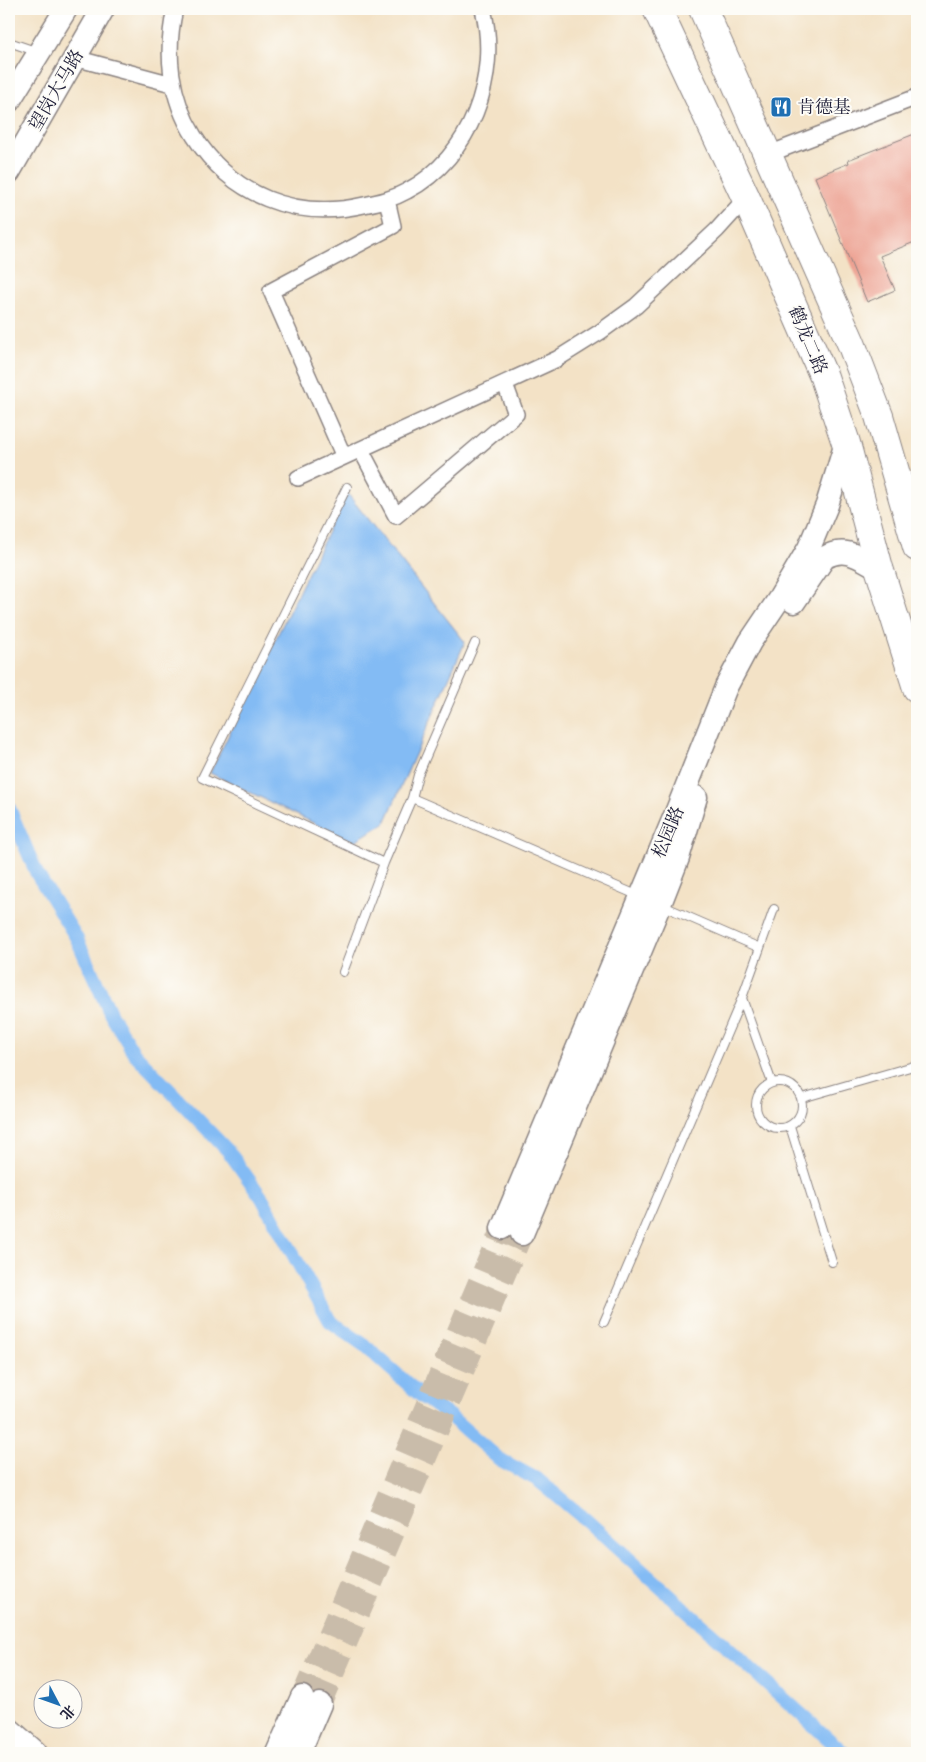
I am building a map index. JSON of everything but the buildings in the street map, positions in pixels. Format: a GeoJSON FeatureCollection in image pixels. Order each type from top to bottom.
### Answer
{"type":"FeatureCollection","features":[{"type":"Feature","properties":{"kind":"highway","name":"鹤龙二路"},"geometry":{"type":"LineString","coordinates":[[657,9],[746,198],[824,377],[846,443],[880,568],[917,688]]}},
{"type":"Feature","properties":{"kind":"highway"},"geometry":{"type":"LineString","coordinates":[[703,9],[831,293],[866,381],[917,547]]}},
{"type":"Feature","properties":{"kind":"main road"},"geometry":{"type":"LineString","coordinates":[[9,1731],[34,1753]]}},
{"type":"Feature","properties":{"kind":"street","name":"望岗大马路"},"geometry":{"type":"LineString","coordinates":[[9,101],[66,9]]}},
{"type":"Feature","properties":{"kind":"street","name":"望岗大马路"},"geometry":{"type":"LineString","coordinates":[[9,172],[103,9]]}},
{"type":"Feature","properties":{"kind":"street"},"geometry":{"type":"LineString","coordinates":[[175,9],[170,34],[172,84],[178,106],[201,147],[232,180],[252,192],[296,208],[316,211],[342,211],[387,200],[408,191],[427,177],[459,143],[471,124],[482,94],[489,56],[488,31],[483,9]]}},
{"type":"Feature","properties":{"kind":"street"},"geometry":{"type":"LineString","coordinates":[[38,56],[70,68],[172,84]]}},
{"type":"Feature","properties":{"kind":"street"},"geometry":{"type":"LineString","coordinates":[[769,154],[917,96]]}},
{"type":"Feature","properties":{"kind":"street"},"geometry":{"type":"LineString","coordinates":[[298,478],[557,359],[600,332],[636,306],[717,230],[746,198]]}},
{"type":"Feature","properties":{"kind":"street"},"geometry":{"type":"LineString","coordinates":[[344,457],[271,291],[393,226],[387,200]]}},
{"type":"Feature","properties":{"kind":"street"},"geometry":{"type":"LineString","coordinates":[[361,450],[396,516],[516,414],[505,384]]}},
{"type":"Feature","properties":{"kind":"street","name":"松园路"},"geometry":{"type":"LineString","coordinates":[[512,1231],[650,900],[726,687],[750,642],[793,577],[813,539],[827,505],[846,443]]}},
{"type":"Feature","properties":{"kind":"street","name":"松园路"},"geometry":{"type":"LineString","coordinates":[[650,900],[678,858],[722,721],[742,676],[760,646],[824,558],[845,551],[880,568]]}},
{"type":"Feature","properties":{"kind":"street"},"geometry":{"type":"LineString","coordinates":[[277,1753],[311,1700],[299,1753]]}},
{"type":"Feature","properties":{"kind":"lane"},"geometry":{"type":"LineString","coordinates":[[9,42],[38,56]]}},
{"type":"Feature","properties":{"kind":"lane"},"geometry":{"type":"LineString","coordinates":[[347,487],[202,778],[384,862]]}},
{"type":"Feature","properties":{"kind":"lane"},"geometry":{"type":"LineString","coordinates":[[343,972],[384,862],[412,798],[418,775],[475,643]]}},
{"type":"Feature","properties":{"kind":"lane"},"geometry":{"type":"LineString","coordinates":[[412,798],[760,948]]}},
{"type":"Feature","properties":{"kind":"lane"},"geometry":{"type":"LineString","coordinates":[[604,1322],[742,998],[774,909]]}},
{"type":"Feature","properties":{"kind":"lane"},"geometry":{"type":"LineString","coordinates":[[742,998],[772,1083]]}},
{"type":"Feature","properties":{"kind":"lane"},"geometry":{"type":"LineString","coordinates":[[802,1098],[917,1065]]}},
{"type":"Feature","properties":{"kind":"lane"},"geometry":{"type":"LineString","coordinates":[[787,1082],[802,1098],[801,1114],[790,1126],[775,1128],[767,1125],[757,1113],[757,1098],[760,1092],[772,1083],[787,1082]]}},
{"type":"Feature","properties":{"kind":"lane"},"geometry":{"type":"LineString","coordinates":[[790,1126],[832,1262]]}},
{"type":"Feature","properties":{"kind":"water"},"geometry":{"type":"Polygon","coordinates":[[[347,493],[465,642],[385,823],[353,842],[210,773],[347,493]]]}},
{"type":"Feature","properties":{"kind":"waterway"},"geometry":{"type":"LineString","coordinates":[[9,808],[37,874],[76,937],[111,1015],[134,1053],[229,1152],[262,1198],[330,1321],[364,1345],[419,1394],[453,1419],[499,1459],[538,1480],[586,1520],[844,1753]]}},
{"type":"Feature","properties":{"kind":"tunnel"},"geometry":{"type":"LineString","coordinates":[[302,1697],[502,1228]]}},
{"type":"Feature","properties":{"kind":"tunnel"},"geometry":{"type":"LineString","coordinates":[[320,1704],[522,1234]]}},
{"type":"Feature","properties":{"kind":"place","name":"肯德基"},"geometry":{"type":"Point","coordinates":[781,107]}}]}
